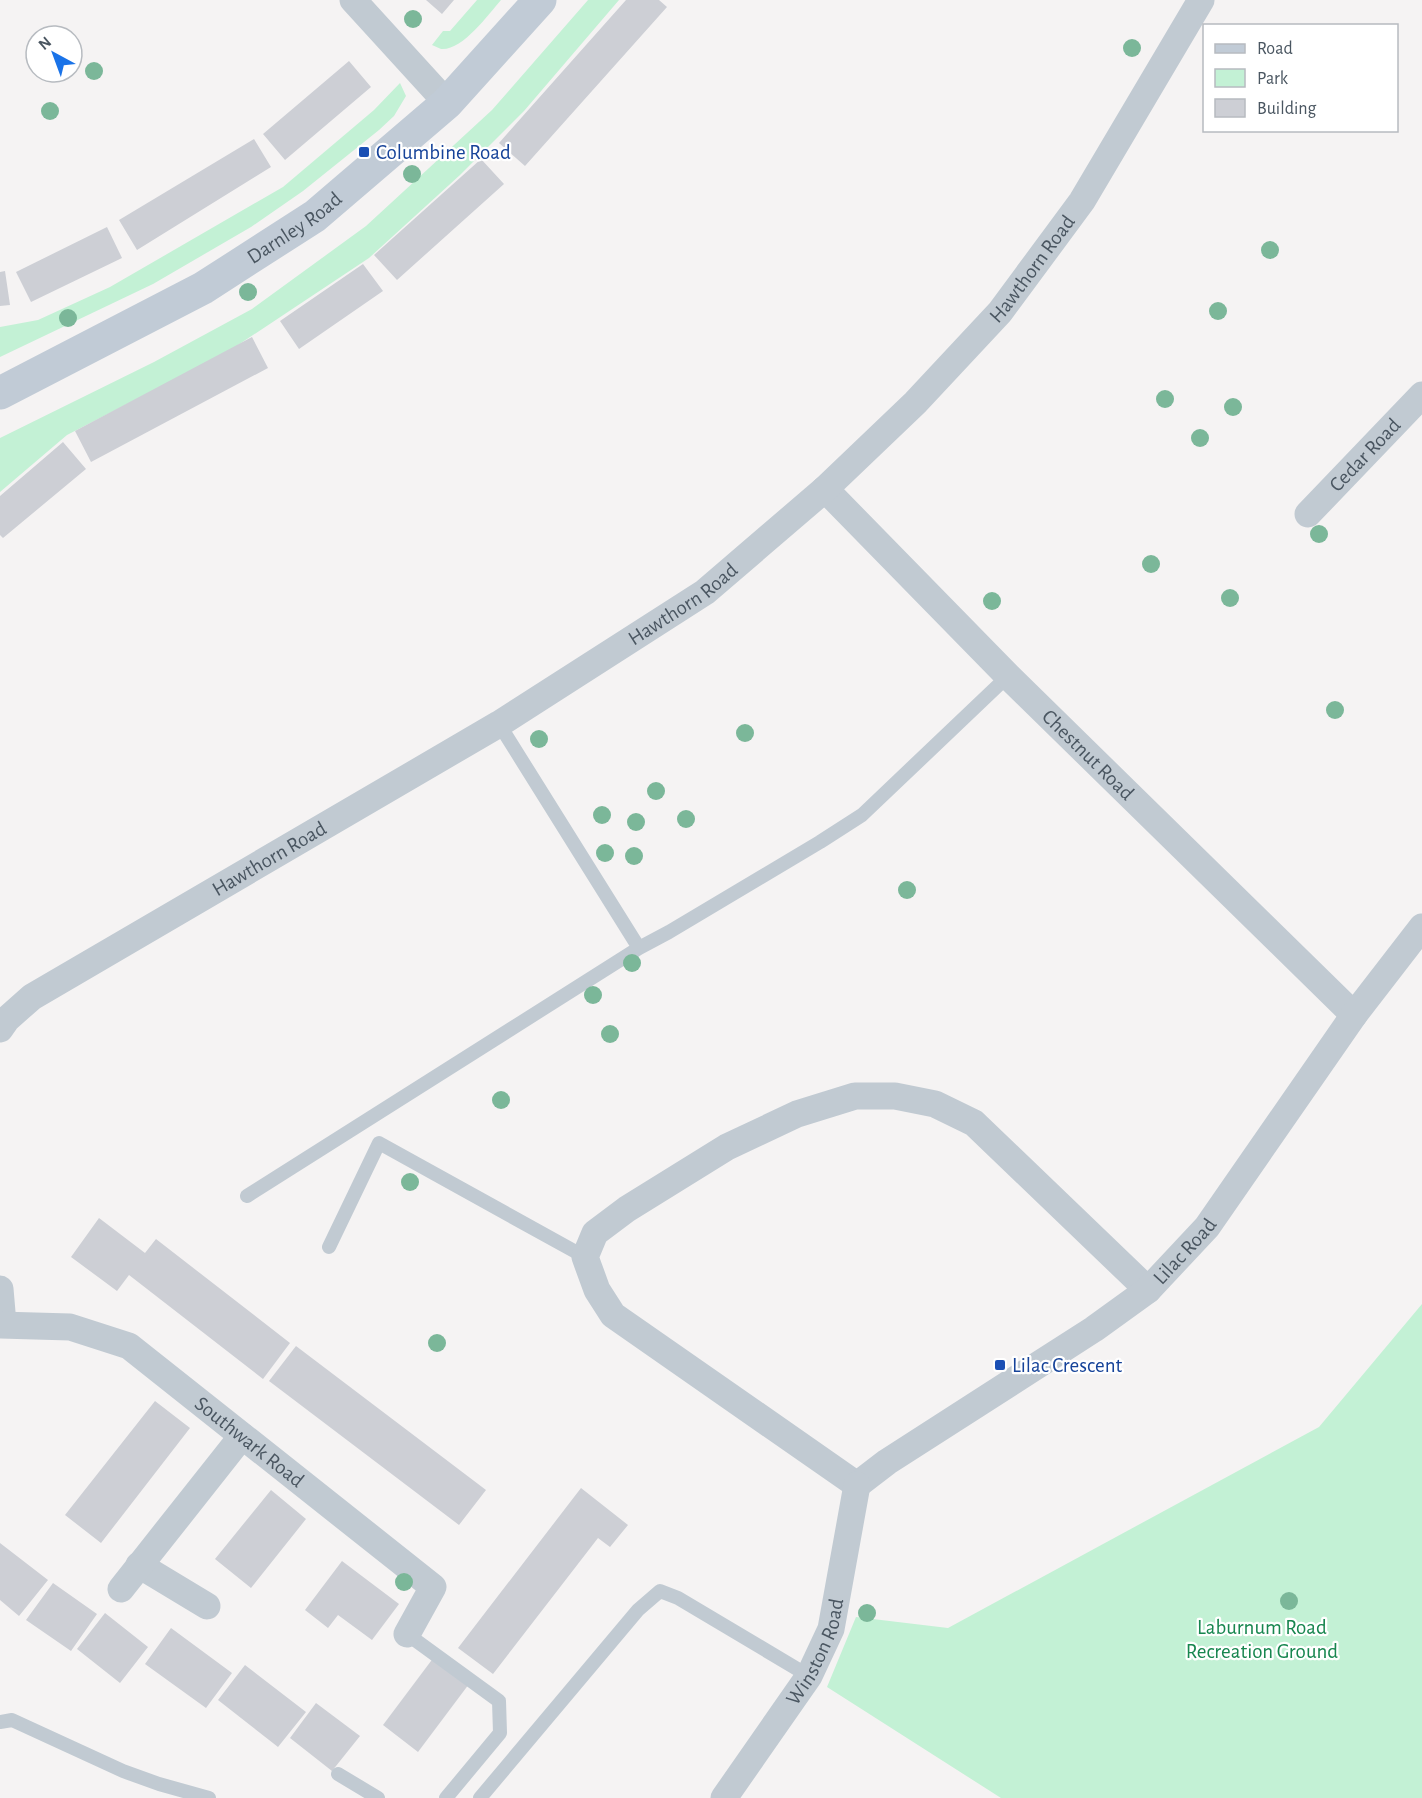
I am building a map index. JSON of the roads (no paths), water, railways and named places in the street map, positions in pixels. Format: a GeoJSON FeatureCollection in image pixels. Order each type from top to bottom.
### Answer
{"type":"FeatureCollection","features":[{"type":"Feature","properties":{"kind":"street"},"geometry":{"type":"LineString","coordinates":[[353,0],[447,103]]}},
{"type":"Feature","properties":{"kind":"street","name":"Darnley Road"},"geometry":{"type":"LineString","coordinates":[[0,393],[203,288],[324,209],[447,103],[540,0]]}},
{"type":"Feature","properties":{"kind":"street","name":"Hawthorn Road"},"geometry":{"type":"LineString","coordinates":[[0,1029],[7,1019],[32,997],[499,724],[705,592],[825,489],[915,403],[1000,312],[1082,201],[1201,0]]}},
{"type":"Feature","properties":{"kind":"street","name":"Cedar Road"},"geometry":{"type":"LineString","coordinates":[[1308,514],[1422,395]]}},
{"type":"Feature","properties":{"kind":"street","name":"Chestnut Road"},"geometry":{"type":"LineString","coordinates":[[825,489],[1008,676],[1354,1015]]}},
{"type":"Feature","properties":{"kind":"street","name":"Lilac Road"},"geometry":{"type":"LineString","coordinates":[[857,1485],[887,1462],[1094,1329],[1148,1290],[1207,1227],[1354,1015],[1422,927]]}},
{"type":"Feature","properties":{"kind":"street"},"geometry":{"type":"LineString","coordinates":[[857,1485],[613,1315],[597,1290],[585,1257],[595,1233],[627,1209],[727,1147],[797,1114],[855,1096],[895,1096],[935,1104],[974,1123],[1148,1290]]}},
{"type":"Feature","properties":{"kind":"street"},"geometry":{"type":"LineString","coordinates":[[0,1289],[2,1325]]}},
{"type":"Feature","properties":{"kind":"street","name":"Southwark Road"},"geometry":{"type":"LineString","coordinates":[[2,1325],[70,1327],[129,1346],[433,1587],[407,1635]]}},
{"type":"Feature","properties":{"kind":"street"},"geometry":{"type":"LineString","coordinates":[[121,1589],[242,1436]]}},
{"type":"Feature","properties":{"kind":"street","name":"Winston Road"},"geometry":{"type":"LineString","coordinates":[[724,1798],[809,1676],[831,1629],[857,1485]]}},
{"type":"Feature","properties":{"kind":"street"},"geometry":{"type":"LineString","coordinates":[[139,1565],[207,1606]]}},
{"type":"Feature","properties":{"kind":"lane"},"geometry":{"type":"LineString","coordinates":[[247,1196],[639,948],[846,826],[862,815],[1008,676]]}},
{"type":"Feature","properties":{"kind":"lane"},"geometry":{"type":"LineString","coordinates":[[499,724],[639,948]]}},
{"type":"Feature","properties":{"kind":"lane"},"geometry":{"type":"LineString","coordinates":[[329,1247],[379,1143],[585,1257]]}},
{"type":"Feature","properties":{"kind":"lane"},"geometry":{"type":"LineString","coordinates":[[480,1798],[638,1610],[660,1591],[678,1598],[809,1676]]}},
{"type":"Feature","properties":{"kind":"lane"},"geometry":{"type":"LineString","coordinates":[[407,1635],[499,1701],[500,1733],[446,1798]]}},
{"type":"Feature","properties":{"kind":"lane"},"geometry":{"type":"LineString","coordinates":[[0,1722],[12,1720],[123,1771],[209,1798]]}},
{"type":"Feature","properties":{"kind":"lane"},"geometry":{"type":"LineString","coordinates":[[338,1774],[378,1798]]}},
{"type":"Feature","properties":{"kind":"place","name":"Columbine Road"},"geometry":{"type":"Point","coordinates":[364,152]}},
{"type":"Feature","properties":{"kind":"place","name":"Lilac Crescent"},"geometry":{"type":"Point","coordinates":[1000,1365]}},
{"type":"Feature","properties":{"kind":"park label","name":"Laburnum Road Recreation Ground"},"geometry":{"type":"Point","coordinates":[1262,1639]}}]}
